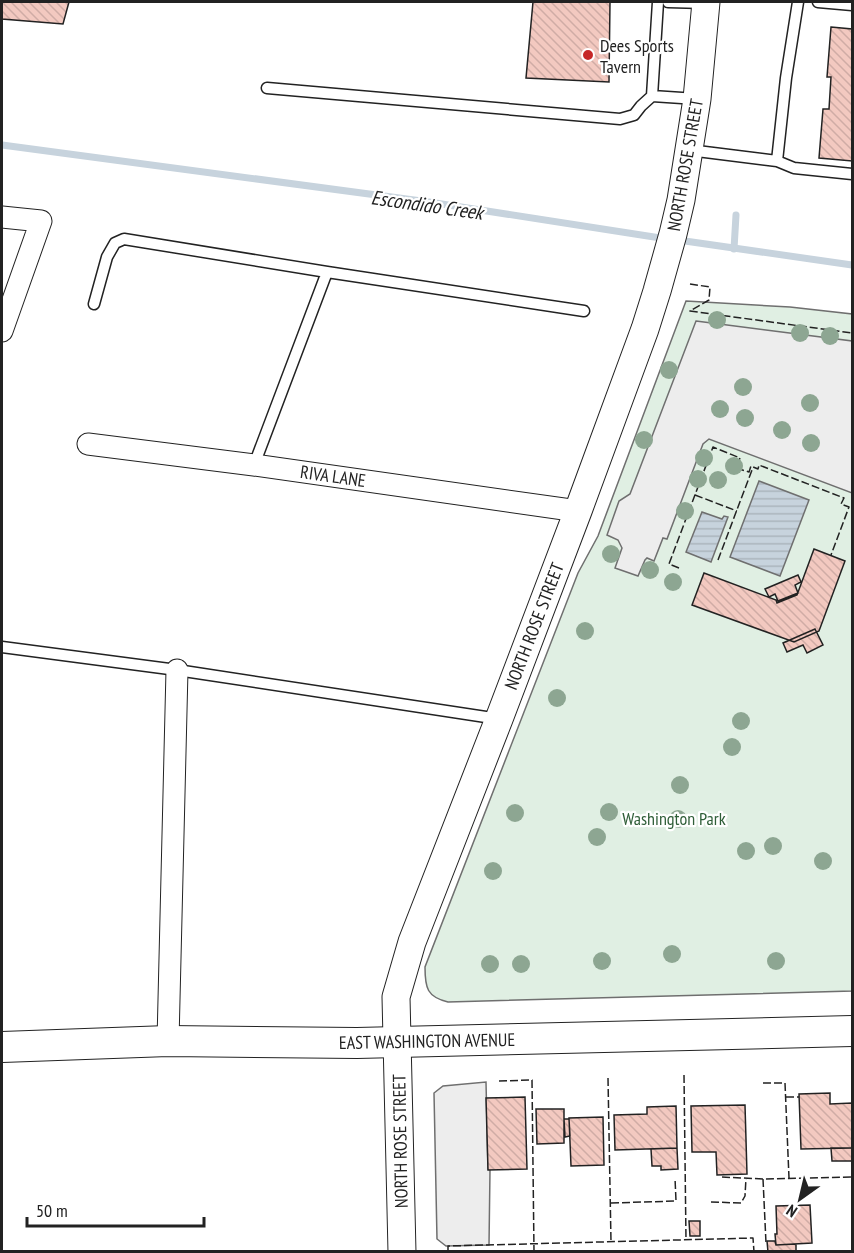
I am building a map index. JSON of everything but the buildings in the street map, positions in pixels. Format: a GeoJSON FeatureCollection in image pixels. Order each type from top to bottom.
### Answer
{"type":"FeatureCollection","features":[{"type":"Feature","properties":{"kind":"main road","name":"EAST WASHINGTON AVENUE"},"geometry":{"type":"LineString","coordinates":[[2,1047],[168,1041],[357,1043],[852,1031]]}},
{"type":"Feature","properties":{"kind":"street","name":"NORTH ROSE STREET"},"geometry":{"type":"LineString","coordinates":[[402,1251],[396,997],[412,942],[499,719],[645,329],[681,200],[698,99],[706,2]]}},
{"type":"Feature","properties":{"kind":"street"},"geometry":{"type":"LineString","coordinates":[[2,217],[41,221],[2,331]]}},
{"type":"Feature","properties":{"kind":"street","name":"RIVA LANE"},"geometry":{"type":"LineString","coordinates":[[87,444],[578,511]]}},
{"type":"Feature","properties":{"kind":"street"},"geometry":{"type":"LineString","coordinates":[[168,1041],[177,670]]}},
{"type":"Feature","properties":{"kind":"lane"},"geometry":{"type":"LineString","coordinates":[[267,88],[620,119],[634,115],[652,96],[658,2]]}},
{"type":"Feature","properties":{"kind":"lane"},"geometry":{"type":"LineString","coordinates":[[668,2],[706,2]]}},
{"type":"Feature","properties":{"kind":"lane"},"geometry":{"type":"LineString","coordinates":[[777,161],[786,78],[798,2]]}},
{"type":"Feature","properties":{"kind":"lane"},"geometry":{"type":"LineString","coordinates":[[818,2],[852,5]]}},
{"type":"Feature","properties":{"kind":"lane"},"geometry":{"type":"LineString","coordinates":[[652,96],[698,99]]}},
{"type":"Feature","properties":{"kind":"lane"},"geometry":{"type":"LineString","coordinates":[[689,150],[777,161],[794,168],[852,174]]}},
{"type":"Feature","properties":{"kind":"lane"},"geometry":{"type":"LineString","coordinates":[[94,304],[107,257],[116,243],[124,239],[584,311]]}},
{"type":"Feature","properties":{"kind":"lane"},"geometry":{"type":"LineString","coordinates":[[254,465],[327,272]]}},
{"type":"Feature","properties":{"kind":"lane"},"geometry":{"type":"LineString","coordinates":[[2,647],[177,670],[499,719]]}},
{"type":"Feature","properties":{"kind":"green space","name":"Washington Park"},"geometry":{"type":"Polygon","coordinates":[[[686,301],[790,307],[852,314],[852,991],[448,1002],[441,1000],[431,994],[427,986],[425,967],[578,573],[598,536],[686,301]]]}},
{"type":"Feature","properties":{"kind":"shaded area"},"geometry":{"type":"Polygon","coordinates":[[[696,321],[852,341],[852,493],[709,439],[703,444],[667,539],[663,538],[654,561],[647,558],[645,560],[638,576],[615,568],[622,548],[618,540],[607,535],[619,501],[630,494],[696,321]]]}},
{"type":"Feature","properties":{"kind":"shaded area"},"geometry":{"type":"Polygon","coordinates":[[[759,481],[809,500],[780,576],[730,557],[759,481]]]}},
{"type":"Feature","properties":{"kind":"shaded area"},"geometry":{"type":"Polygon","coordinates":[[[702,512],[722,519],[724,516],[728,517],[711,562],[686,552],[702,512]]]}},
{"type":"Feature","properties":{"kind":"shaded area"},"geometry":{"type":"Polygon","coordinates":[[[486,1082],[488,1169],[490,1170],[489,1245],[446,1246],[437,1239],[434,1093],[443,1086],[486,1082]]]}},
{"type":"Feature","properties":{"kind":"waterway","name":"Escondido Creek"},"geometry":{"type":"LineString","coordinates":[[2,145],[429,202],[667,239]]}},
{"type":"Feature","properties":{"kind":"waterway"},"geometry":{"type":"LineString","coordinates":[[734,249],[736,215]]}},
{"type":"Feature","properties":{"kind":"waterway","name":"Escondido Creek"},"geometry":{"type":"LineString","coordinates":[[678,240],[852,265]]}},
{"type":"Feature","properties":{"kind":"fence"},"geometry":{"type":"LineString","coordinates":[[690,284],[710,287],[709,300],[690,311],[852,333]]}},
{"type":"Feature","properties":{"kind":"fence"},"geometry":{"type":"LineString","coordinates":[[679,568],[669,564],[713,447],[740,458],[736,468],[749,472],[751,466],[758,469],[759,465],[844,498],[841,504],[849,507],[831,555]]}},
{"type":"Feature","properties":{"kind":"fence"},"geometry":{"type":"LineString","coordinates":[[718,560],[752,470]]}},
{"type":"Feature","properties":{"kind":"fence"},"geometry":{"type":"LineString","coordinates":[[695,495],[737,511]]}},
{"type":"Feature","properties":{"kind":"fence"},"geometry":{"type":"LineString","coordinates":[[684,1075],[686,1240]]}},
{"type":"Feature","properties":{"kind":"fence"},"geometry":{"type":"LineString","coordinates":[[608,1078],[611,1242]]}},
{"type":"Feature","properties":{"kind":"fence"},"geometry":{"type":"LineString","coordinates":[[499,1081],[532,1080],[534,1252]]}},
{"type":"Feature","properties":{"kind":"fence"},"geometry":{"type":"LineString","coordinates":[[763,1083],[785,1083],[789,1178]]}},
{"type":"Feature","properties":{"kind":"fence"},"geometry":{"type":"LineString","coordinates":[[786,1097],[799,1097]]}},
{"type":"Feature","properties":{"kind":"fence"},"geometry":{"type":"LineString","coordinates":[[722,1177],[763,1179],[852,1177]]}},
{"type":"Feature","properties":{"kind":"fence"},"geometry":{"type":"LineString","coordinates":[[611,1203],[676,1201],[675,1178]]}},
{"type":"Feature","properties":{"kind":"fence"},"geometry":{"type":"LineString","coordinates":[[711,1202],[741,1203],[745,1196],[746,1178]]}},
{"type":"Feature","properties":{"kind":"fence"},"geometry":{"type":"LineString","coordinates":[[763,1179],[766,1243]]}},
{"type":"Feature","properties":{"kind":"fence"},"geometry":{"type":"LineString","coordinates":[[448,1252],[448,1246],[753,1238],[754,1252]]}},
{"type":"Feature","properties":{"kind":"place","name":"Dees Sports Tavern"},"geometry":{"type":"Point","coordinates":[588,55]}}]}
